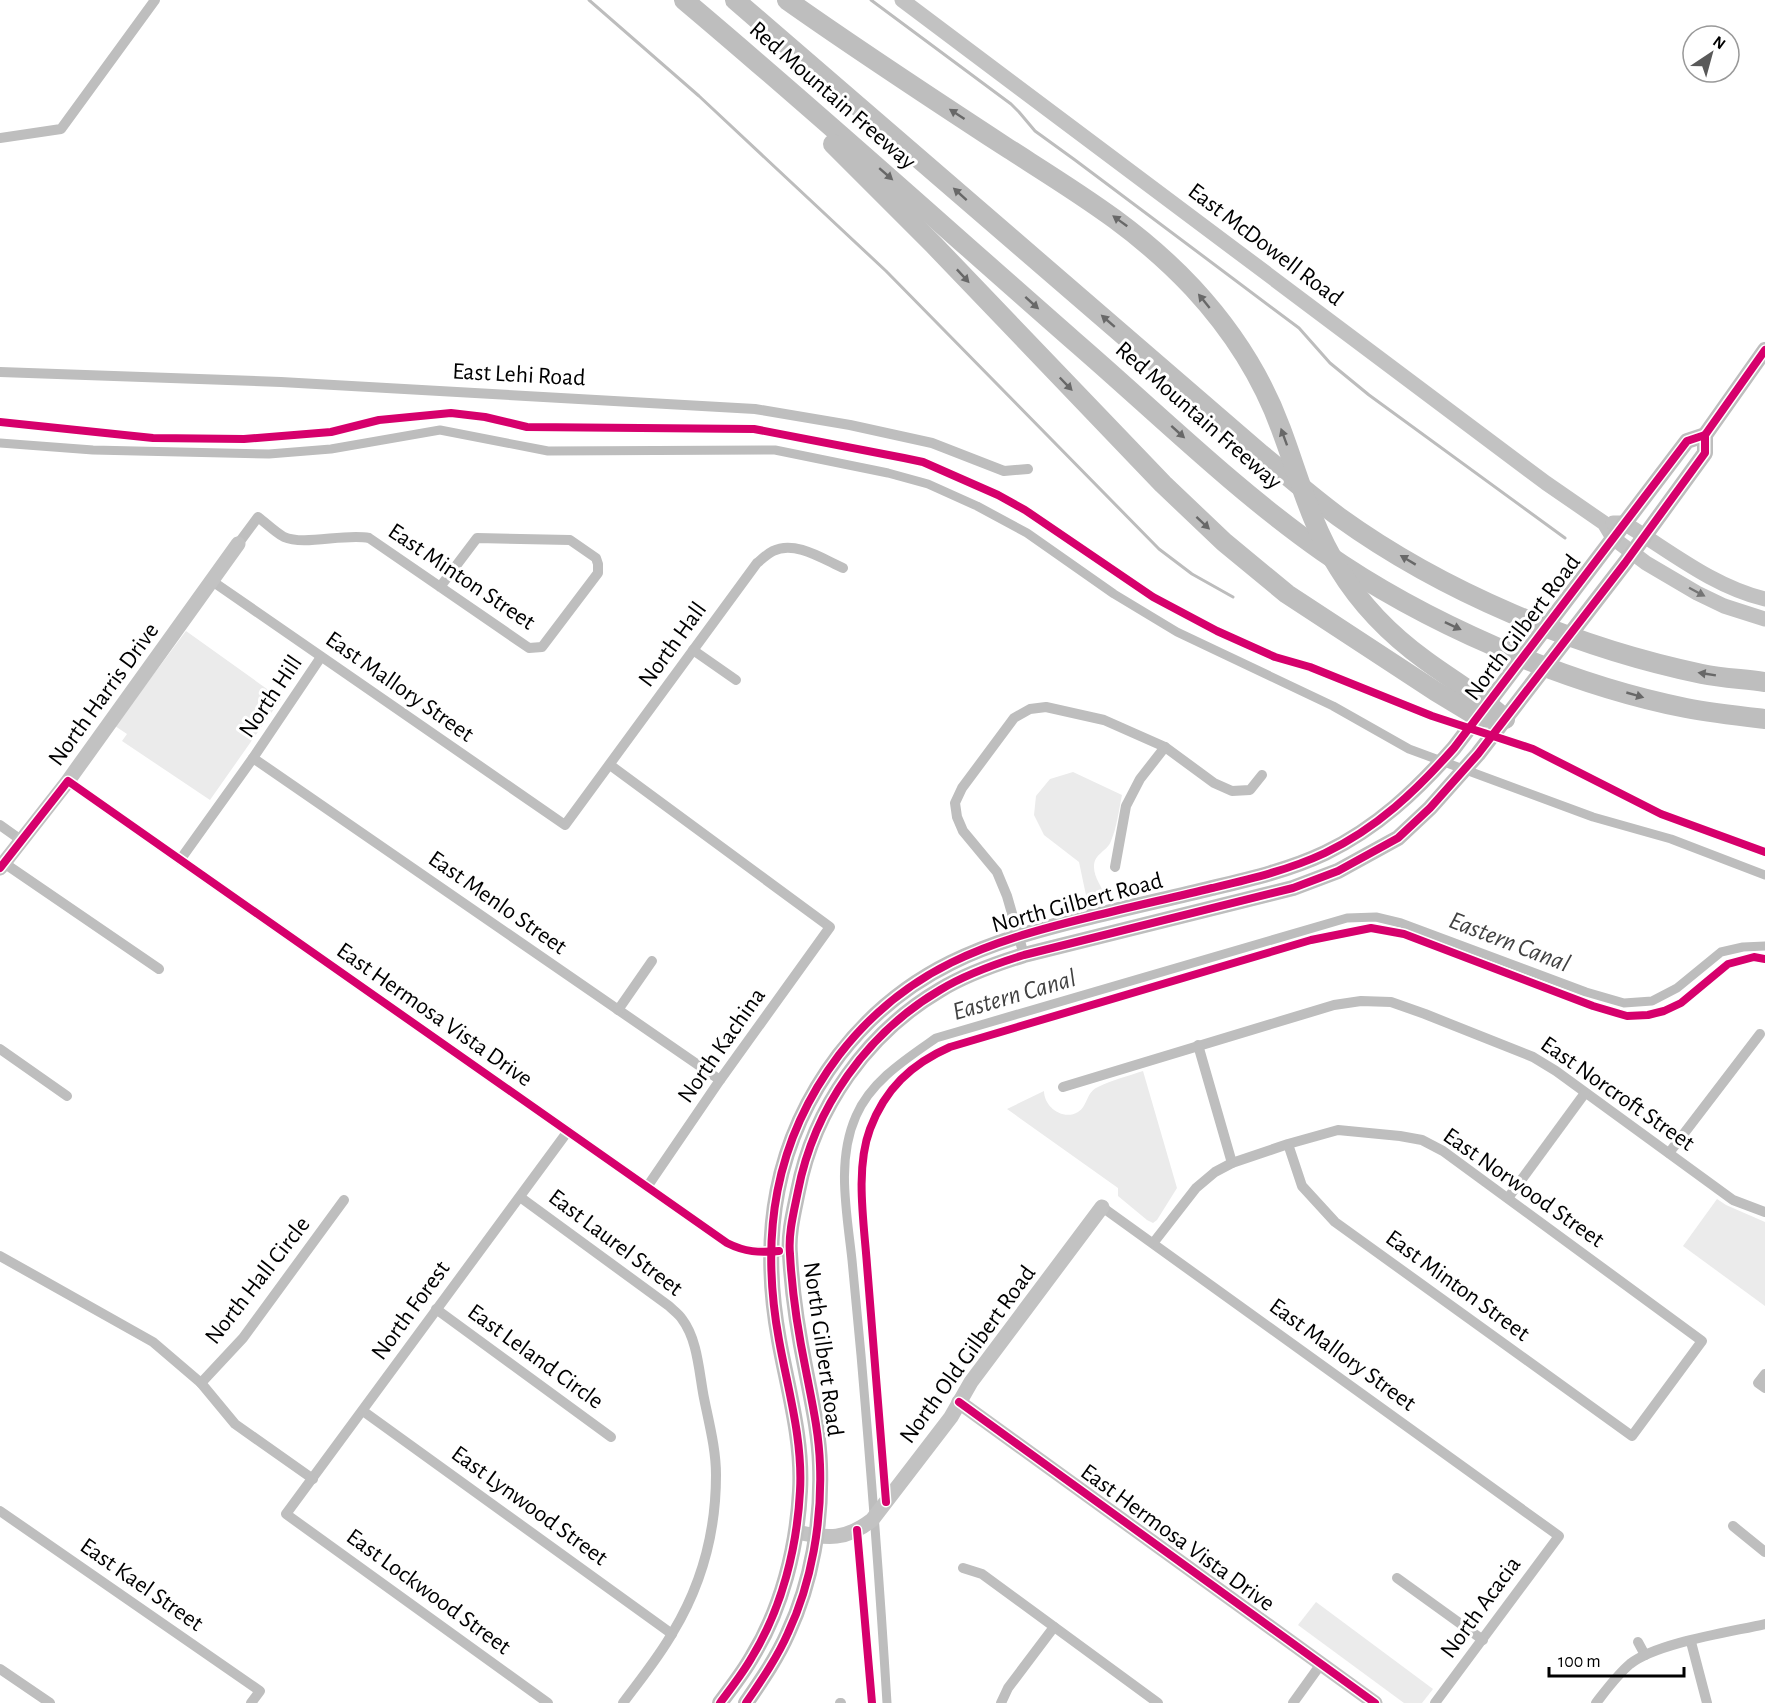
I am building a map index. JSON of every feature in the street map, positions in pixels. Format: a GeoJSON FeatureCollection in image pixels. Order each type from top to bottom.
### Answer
{"type":"FeatureCollection","features":[{"type":"Feature","properties":{"kind":"highway","name":"Red Mountain Freeway"},"geometry":{"type":"LineString","coordinates":[[684,0],[890,177],[1235,482],[1295,532],[1354,573],[1438,619],[1542,666],[1641,697],[1686,708],[1765,719]]}},
{"type":"Feature","properties":{"kind":"highway","name":"Red Mountain Freeway"},"geometry":{"type":"LineString","coordinates":[[735,0],[1261,454],[1341,518],[1459,589],[1526,619],[1609,650],[1702,674],[1765,682]]}},
{"type":"Feature","properties":{"kind":"highway"},"geometry":{"type":"LineString","coordinates":[[787,0],[1121,222],[1158,253],[1194,289],[1238,347],[1273,409],[1315,527],[1340,570],[1375,616],[1393,635],[1483,710]]}},
{"type":"Feature","properties":{"kind":"highway"},"geometry":{"type":"LineString","coordinates":[[715,26],[742,61],[822,132],[1163,484],[1224,542],[1269,580],[1325,620],[1483,710],[1505,719]]}},
{"type":"Feature","properties":{"kind":"main road","name":"North Gilbert Road"},"geometry":{"type":"LineString","coordinates":[[746,1703],[770,1668],[789,1632],[816,1537],[820,1465],[817,1427],[799,1333],[789,1251],[805,1162],[822,1117],[846,1077],[889,1029],[940,990],[990,966],[1024,955],[1293,888],[1338,871],[1398,838],[1430,808],[1478,754],[1597,600],[1705,453],[1705,435],[1765,350]]}},
{"type":"Feature","properties":{"kind":"main road","name":"North Gilbert Road"},"geometry":{"type":"LineString","coordinates":[[720,1703],[752,1658],[768,1627],[784,1583],[797,1532],[801,1488],[799,1446],[778,1335],[770,1252],[776,1195],[787,1155],[809,1103],[838,1056],[882,1008],[911,986],[960,957],[1018,935],[1292,867],[1328,852],[1399,806],[1424,783],[1454,748],[1687,441],[1705,435]]}},
{"type":"Feature","properties":{"kind":"street"},"geometry":{"type":"LineString","coordinates":[[0,138],[61,129],[155,0]]}},
{"type":"Feature","properties":{"kind":"street","name":"East McDowell Road"},"geometry":{"type":"LineString","coordinates":[[902,0],[1546,483],[1604,523],[1613,538],[1631,554],[1697,593],[1724,606],[1765,619]]}},
{"type":"Feature","properties":{"kind":"street","name":"East Lehi Road"},"geometry":{"type":"LineString","coordinates":[[0,372],[281,382],[754,409],[850,425],[932,443],[1004,471],[1028,469]]}},
{"type":"Feature","properties":{"kind":"street","name":"East Minton Street"},"geometry":{"type":"LineString","coordinates":[[238,544],[258,517],[285,537],[300,540],[356,536],[369,538],[440,587],[530,648],[542,647],[598,573],[598,564],[596,558],[570,540],[477,538],[440,587]]}},
{"type":"Feature","properties":{"kind":"street"},"geometry":{"type":"LineString","coordinates":[[1604,523],[1624,523],[1705,575],[1765,599]]}},
{"type":"Feature","properties":{"kind":"street","name":"North Harris Drive"},"geometry":{"type":"LineString","coordinates":[[2,866],[68,781],[238,544]]}},
{"type":"Feature","properties":{"kind":"street","name":"North Hall"},"geometry":{"type":"LineString","coordinates":[[565,825],[757,563],[774,550],[793,549],[809,552],[843,568]]}},
{"type":"Feature","properties":{"kind":"street","name":"East Mallory Street"},"geometry":{"type":"LineString","coordinates":[[213,581],[565,825]]}},
{"type":"Feature","properties":{"kind":"street"},"geometry":{"type":"LineString","coordinates":[[693,650],[736,680]]}},
{"type":"Feature","properties":{"kind":"street","name":"North Hill"},"geometry":{"type":"LineString","coordinates":[[180,860],[321,657]]}},
{"type":"Feature","properties":{"kind":"street"},"geometry":{"type":"LineString","coordinates":[[1024,955],[1007,896],[997,872],[963,831],[955,804],[962,788],[1014,718],[1030,710],[1046,707],[1104,720],[1165,747],[1214,783],[1232,791],[1250,790],[1262,775]]}},
{"type":"Feature","properties":{"kind":"street"},"geometry":{"type":"LineString","coordinates":[[1115,867],[1126,806],[1140,779],[1165,747]]}},
{"type":"Feature","properties":{"kind":"street","name":"East Menlo Street"},"geometry":{"type":"LineString","coordinates":[[253,758],[720,1080]]}},
{"type":"Feature","properties":{"kind":"street","name":"North Kachina"},"geometry":{"type":"LineString","coordinates":[[610,765],[830,927],[720,1080],[647,1187]]}},
{"type":"Feature","properties":{"kind":"street","name":"East Hermosa Vista Drive"},"geometry":{"type":"LineString","coordinates":[[68,781],[727,1243],[755,1253],[789,1251]]}},
{"type":"Feature","properties":{"kind":"street"},"geometry":{"type":"LineString","coordinates":[[0,825],[21,840]]}},
{"type":"Feature","properties":{"kind":"street"},"geometry":{"type":"LineString","coordinates":[[2,866],[159,969]]}},
{"type":"Feature","properties":{"kind":"street"},"geometry":{"type":"LineString","coordinates":[[618,1010],[652,961]]}},
{"type":"Feature","properties":{"kind":"street","name":"East Norcroft Street"},"geometry":{"type":"LineString","coordinates":[[1063,1088],[1334,1005],[1361,1000],[1391,1002],[1533,1057],[1556,1071],[1733,1200],[1765,1212]]}},
{"type":"Feature","properties":{"kind":"street"},"geometry":{"type":"LineString","coordinates":[[1668,1153],[1760,1034]]}},
{"type":"Feature","properties":{"kind":"street"},"geometry":{"type":"LineString","coordinates":[[1198,1045],[1232,1163]]}},
{"type":"Feature","properties":{"kind":"street"},"geometry":{"type":"LineString","coordinates":[[0,1049],[67,1096]]}},
{"type":"Feature","properties":{"kind":"street"},"geometry":{"type":"LineString","coordinates":[[1508,1198],[1585,1093]]}},
{"type":"Feature","properties":{"kind":"street","name":"East Norwood Street"},"geometry":{"type":"LineString","coordinates":[[1154,1242],[1196,1188],[1215,1172],[1232,1163],[1338,1130],[1422,1140],[1443,1151],[1702,1341]]}},
{"type":"Feature","properties":{"kind":"street","name":"North Forest"},"geometry":{"type":"LineString","coordinates":[[286,1514],[568,1131]]}},
{"type":"Feature","properties":{"kind":"street","name":"East Minton Street"},"geometry":{"type":"LineString","coordinates":[[1288,1144],[1302,1186],[1335,1222],[1632,1436],[1702,1341]]}},
{"type":"Feature","properties":{"kind":"street","name":"East Laurel Street"},"geometry":{"type":"LineString","coordinates":[[520,1197],[669,1306],[682,1319],[691,1335],[710,1428],[716,1473],[715,1507],[710,1541],[701,1573],[672,1634]]}},
{"type":"Feature","properties":{"kind":"street","name":"North Hall Circle"},"geometry":{"type":"LineString","coordinates":[[201,1383],[243,1338],[344,1200]]}},
{"type":"Feature","properties":{"kind":"street","name":"East Mallory Street"},"geometry":{"type":"LineString","coordinates":[[1102,1207],[1154,1242],[1559,1536]]}},
{"type":"Feature","properties":{"kind":"street","name":"North Old Gilbert Road"},"geometry":{"type":"LineString","coordinates":[[797,1532],[828,1538],[847,1535],[872,1520],[951,1417],[971,1382],[1102,1207]]}},
{"type":"Feature","properties":{"kind":"street"},"geometry":{"type":"LineString","coordinates":[[0,1256],[153,1342],[201,1383],[236,1424],[313,1479]]}},
{"type":"Feature","properties":{"kind":"street","name":"East Leland Circle"},"geometry":{"type":"LineString","coordinates":[[436,1309],[611,1437]]}},
{"type":"Feature","properties":{"kind":"street","name":"East Hermosa Vista Drive"},"geometry":{"type":"LineString","coordinates":[[959,1402],[1375,1703]]}},
{"type":"Feature","properties":{"kind":"street","name":"East Lynwood Street"},"geometry":{"type":"LineString","coordinates":[[363,1411],[672,1634]]}},
{"type":"Feature","properties":{"kind":"street","name":"East Kael Street"},"geometry":{"type":"LineString","coordinates":[[0,1511],[260,1691],[251,1703]]}},
{"type":"Feature","properties":{"kind":"street","name":"East Lockwood Street"},"geometry":{"type":"LineString","coordinates":[[286,1514],[548,1703]]}},
{"type":"Feature","properties":{"kind":"street"},"geometry":{"type":"LineString","coordinates":[[1733,1526],[1765,1552]]}},
{"type":"Feature","properties":{"kind":"street","name":"North Acacia"},"geometry":{"type":"LineString","coordinates":[[1435,1703],[1559,1536]]}},
{"type":"Feature","properties":{"kind":"street"},"geometry":{"type":"LineString","coordinates":[[963,1568],[982,1574],[1154,1702]]}},
{"type":"Feature","properties":{"kind":"street"},"geometry":{"type":"LineString","coordinates":[[1397,1578],[1483,1640]]}},
{"type":"Feature","properties":{"kind":"street"},"geometry":{"type":"LineString","coordinates":[[1596,1703],[1614,1680],[1632,1663],[1652,1651],[1765,1624]]}},
{"type":"Feature","properties":{"kind":"street"},"geometry":{"type":"LineString","coordinates":[[1001,1703],[1008,1688],[1054,1627]]}},
{"type":"Feature","properties":{"kind":"street"},"geometry":{"type":"LineString","coordinates":[[623,1703],[672,1634]]}},
{"type":"Feature","properties":{"kind":"street"},"geometry":{"type":"LineString","coordinates":[[1638,1642],[1645,1655]]}},
{"type":"Feature","properties":{"kind":"street"},"geometry":{"type":"LineString","coordinates":[[1691,1642],[1707,1703]]}},
{"type":"Feature","properties":{"kind":"street"},"geometry":{"type":"LineString","coordinates":[[1293,1703],[1321,1664]]}},
{"type":"Feature","properties":{"kind":"street"},"geometry":{"type":"LineString","coordinates":[[2,1673],[50,1703]]}},
{"type":"Feature","properties":{"kind":"shaded area"},"geometry":{"type":"Polygon","coordinates":[[[186,631],[281,699],[210,800],[122,741],[127,734],[115,726],[186,631]]]}},
{"type":"Feature","properties":{"kind":"shaded area"},"geometry":{"type":"Polygon","coordinates":[[[1073,772],[1122,795],[1111,841],[1096,859],[1094,867],[1095,875],[1105,897],[1087,900],[1079,862],[1044,835],[1034,815],[1036,796],[1050,779],[1073,772]]]}},
{"type":"Feature","properties":{"kind":"shaded area"},"geometry":{"type":"Polygon","coordinates":[[[1143,1071],[1177,1188],[1153,1223],[1118,1196],[1118,1188],[1007,1109],[1044,1091],[1047,1102],[1055,1111],[1066,1115],[1072,1114],[1084,1106],[1094,1089],[1143,1071]]]}},
{"type":"Feature","properties":{"kind":"shaded area"},"geometry":{"type":"Polygon","coordinates":[[[1717,1199],[1765,1222],[1765,1306],[1683,1246],[1717,1199]]]}},
{"type":"Feature","properties":{"kind":"shaded area"},"geometry":{"type":"Polygon","coordinates":[[[1316,1602],[1433,1689],[1422,1703],[1404,1703],[1298,1625],[1316,1602]]]}},
{"type":"Feature","properties":{"kind":"waterway"},"geometry":{"type":"LineString","coordinates":[[589,0],[699,96],[886,271],[1159,549],[1192,574],[1233,597]]}},
{"type":"Feature","properties":{"kind":"waterway"},"geometry":{"type":"LineString","coordinates":[[871,0],[1011,104],[1035,131],[1299,328],[1330,363],[1369,395],[1565,538]]}},
{"type":"Feature","properties":{"kind":"waterway"},"geometry":{"type":"LineString","coordinates":[[0,443],[93,450],[269,454],[331,449],[440,430],[548,451],[775,450],[888,473],[928,484],[977,506],[1027,533],[1114,594],[1177,632],[1333,706],[1409,749],[1593,817],[1671,839],[1765,875]]}},
{"type":"Feature","properties":{"kind":"waterway","name":"Eastern Canal"},"geometry":{"type":"LineString","coordinates":[[887,1703],[872,1486],[846,1206],[845,1169],[846,1151],[856,1116],[871,1092],[890,1072],[936,1038],[1347,918],[1376,917],[1401,923],[1586,992],[1624,1003],[1652,1001],[1677,988],[1721,952],[1743,947],[1765,946]]}},
{"type":"Feature","properties":{"kind":"cycle path"},"geometry":{"type":"LineString","coordinates":[[746,1703],[774,1660],[788,1633],[803,1593],[814,1551],[819,1508],[819,1453],[815,1418],[800,1342],[791,1269],[790,1239],[806,1160],[831,1102],[848,1076],[889,1028],[940,990],[970,974],[1024,955],[1293,888],[1338,871],[1398,838],[1430,808],[1478,754],[1625,563],[1705,453],[1705,435],[1765,350]]}},
{"type":"Feature","properties":{"kind":"cycle path"},"geometry":{"type":"LineString","coordinates":[[0,422],[153,438],[244,439],[331,432],[379,420],[451,413],[485,417],[527,427],[754,429],[923,462],[998,495],[1025,510],[1153,597],[1217,631],[1275,657],[1310,667],[1432,716],[1533,749],[1661,814],[1765,852]]}},
{"type":"Feature","properties":{"kind":"cycle path"},"geometry":{"type":"LineString","coordinates":[[720,1703],[763,1638],[780,1598],[791,1556],[800,1491],[799,1453],[773,1301],[772,1227],[786,1156],[817,1088],[839,1055],[865,1025],[892,1000],[951,963],[983,949],[1052,927],[1283,869],[1325,853],[1379,820],[1410,794],[1454,748],[1687,441],[1705,435]]}},
{"type":"Feature","properties":{"kind":"cycle path"},"geometry":{"type":"LineString","coordinates":[[0,868],[68,781],[727,1243],[752,1251],[779,1251]]}},
{"type":"Feature","properties":{"kind":"cycle path"},"geometry":{"type":"LineString","coordinates":[[886,1502],[863,1214],[863,1161],[870,1129],[883,1102],[901,1079],[923,1061],[950,1047],[1311,940],[1371,928],[1404,934],[1593,1006],[1627,1016],[1648,1015],[1664,1011],[1681,1003],[1728,964],[1754,957],[1765,959]]}},
{"type":"Feature","properties":{"kind":"cycle path"},"geometry":{"type":"LineString","coordinates":[[959,1402],[1375,1703]]}},
{"type":"Feature","properties":{"kind":"cycle path"},"geometry":{"type":"LineString","coordinates":[[857,1530],[872,1703]]}}]}
